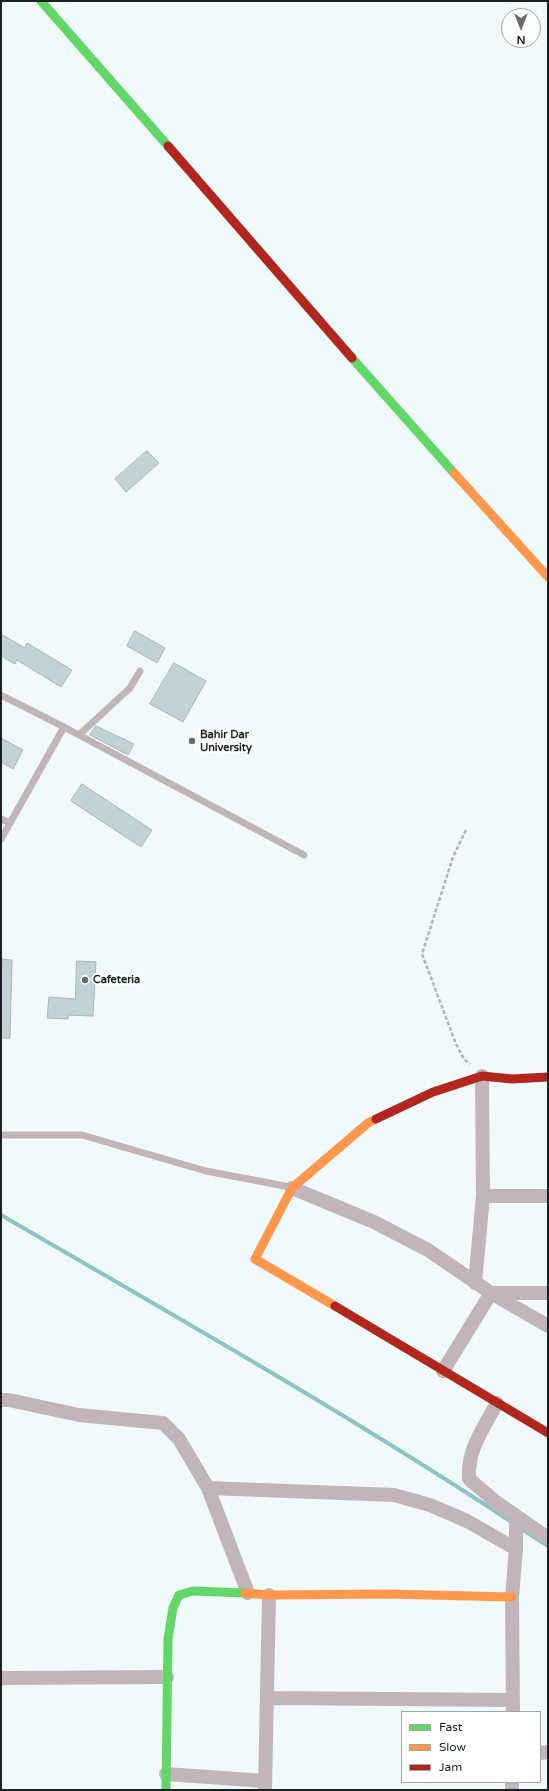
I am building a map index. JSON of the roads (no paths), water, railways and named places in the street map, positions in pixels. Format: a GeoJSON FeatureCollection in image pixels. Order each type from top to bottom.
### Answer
{"type":"FeatureCollection","features":[{"type":"Feature","properties":{"kind":"street"},"geometry":{"type":"LineString","coordinates":[[41,1],[395,408],[548,577]]}},
{"type":"Feature","properties":{"kind":"street"},"geometry":{"type":"LineString","coordinates":[[475,1283],[483,1196],[482,1076]]}},
{"type":"Feature","properties":{"kind":"street"},"geometry":{"type":"LineString","coordinates":[[548,1077],[512,1079],[482,1076],[433,1092],[368,1123],[292,1188],[255,1259],[548,1433]]}},
{"type":"Feature","properties":{"kind":"street"},"geometry":{"type":"LineString","coordinates":[[292,1188],[374,1222],[428,1250],[475,1283],[548,1326]]}},
{"type":"Feature","properties":{"kind":"street"},"geometry":{"type":"LineString","coordinates":[[483,1196],[548,1196]]}},
{"type":"Feature","properties":{"kind":"street"},"geometry":{"type":"LineString","coordinates":[[443,1370],[491,1293]]}},
{"type":"Feature","properties":{"kind":"street"},"geometry":{"type":"LineString","coordinates":[[491,1293],[548,1293]]}},
{"type":"Feature","properties":{"kind":"street"},"geometry":{"type":"LineString","coordinates":[[1,1400],[9,1400],[78,1415],[163,1422],[180,1439],[208,1488],[248,1593]]}},
{"type":"Feature","properties":{"kind":"street"},"geometry":{"type":"LineString","coordinates":[[497,1403],[472,1449],[468,1465],[469,1479],[516,1517],[548,1538]]}},
{"type":"Feature","properties":{"kind":"street"},"geometry":{"type":"LineString","coordinates":[[208,1488],[394,1495],[430,1505],[466,1521],[516,1549]]}},
{"type":"Feature","properties":{"kind":"street"},"geometry":{"type":"LineString","coordinates":[[267,1698],[513,1706],[512,1597],[516,1549],[516,1517]]}},
{"type":"Feature","properties":{"kind":"street"},"geometry":{"type":"LineString","coordinates":[[166,1790],[168,1639],[173,1608],[179,1595],[193,1592],[269,1595],[388,1594],[512,1597]]}},
{"type":"Feature","properties":{"kind":"street"},"geometry":{"type":"LineString","coordinates":[[166,1774],[265,1785],[269,1595]]}},
{"type":"Feature","properties":{"kind":"street"},"geometry":{"type":"LineString","coordinates":[[1,1678],[167,1677]]}},
{"type":"Feature","properties":{"kind":"lane"},"geometry":{"type":"LineString","coordinates":[[79,735],[130,688],[140,671]]}},
{"type":"Feature","properties":{"kind":"lane"},"geometry":{"type":"LineString","coordinates":[[1,695],[304,855]]}},
{"type":"Feature","properties":{"kind":"lane"},"geometry":{"type":"LineString","coordinates":[[1,839],[64,727]]}},
{"type":"Feature","properties":{"kind":"lane"},"geometry":{"type":"LineString","coordinates":[[1,818],[10,823]]}},
{"type":"Feature","properties":{"kind":"lane"},"geometry":{"type":"LineString","coordinates":[[1,1135],[82,1135],[206,1171],[292,1188]]}},
{"type":"Feature","properties":{"kind":"waterway"},"geometry":{"type":"LineString","coordinates":[[1,1215],[195,1327],[387,1443],[513,1523]]}},
{"type":"Feature","properties":{"kind":"waterway"},"geometry":{"type":"LineString","coordinates":[[520,1528],[548,1546]]}},
{"type":"Feature","properties":{"kind":"place","name":"Bahir Dar University"},"geometry":{"type":"Point","coordinates":[192,741]}},
{"type":"Feature","properties":{"kind":"place","name":"Cafeteria"},"geometry":{"type":"Point","coordinates":[85,980]}}]}
